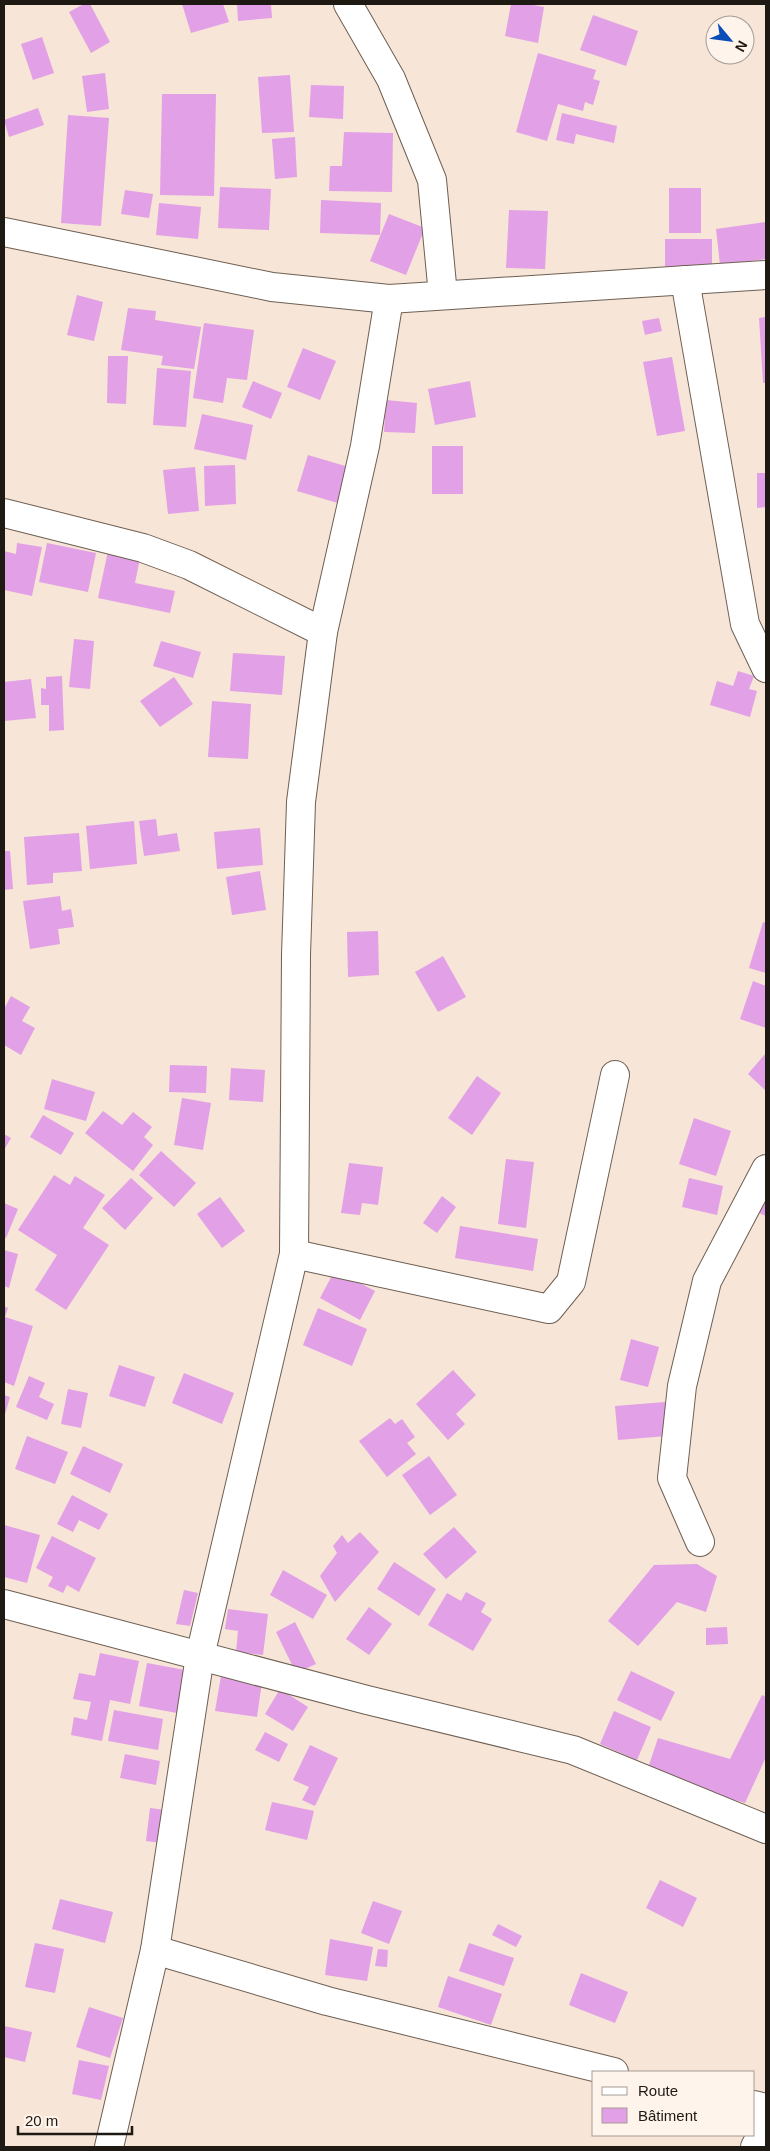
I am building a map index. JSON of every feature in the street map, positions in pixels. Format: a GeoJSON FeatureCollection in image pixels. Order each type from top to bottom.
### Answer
{"type":"FeatureCollection","features":[{"type":"Feature","properties":{"kind":"street"},"geometry":{"type":"LineString","coordinates":[[348,4],[391,79],[432,180],[443,295]]}},
{"type":"Feature","properties":{"kind":"street"},"geometry":{"type":"LineString","coordinates":[[4,232],[272,287],[389,299],[766,275]]}},
{"type":"Feature","properties":{"kind":"street"},"geometry":{"type":"LineString","coordinates":[[685,280],[745,624],[766,668]]}},
{"type":"Feature","properties":{"kind":"street"},"geometry":{"type":"LineString","coordinates":[[109,2147],[155,1950],[200,1656],[294,1254],[296,955],[301,802],[323,632],[365,446],[389,299]]}},
{"type":"Feature","properties":{"kind":"street"},"geometry":{"type":"LineString","coordinates":[[4,513],[143,548],[180,561],[323,632]]}},
{"type":"Feature","properties":{"kind":"street"},"geometry":{"type":"LineString","coordinates":[[294,1254],[549,1309],[571,1282],[615,1075]]}},
{"type":"Feature","properties":{"kind":"street"},"geometry":{"type":"LineString","coordinates":[[700,1542],[672,1478],[682,1386],[707,1282],[766,1169]]}},
{"type":"Feature","properties":{"kind":"street"},"geometry":{"type":"LineString","coordinates":[[4,1604],[367,1700],[573,1750],[766,1829]]}},
{"type":"Feature","properties":{"kind":"street"},"geometry":{"type":"LineString","coordinates":[[155,1950],[327,2001],[610,2071]]}},
{"type":"Feature","properties":{"kind":"street"},"geometry":{"type":"LineString","coordinates":[[755,2147],[766,2126]]}},
{"type":"Feature","properties":{"kind":"building"},"geometry":{"type":"Polygon","coordinates":[[[84,4],[90,4],[110,42],[91,53],[69,12],[84,4]]]}},
{"type":"Feature","properties":{"kind":"building"},"geometry":{"type":"Polygon","coordinates":[[[182,4],[223,4],[229,22],[191,33],[182,4]]]}},
{"type":"Feature","properties":{"kind":"building"},"geometry":{"type":"Polygon","coordinates":[[[237,4],[271,4],[272,18],[238,21],[237,4]]]}},
{"type":"Feature","properties":{"kind":"building"},"geometry":{"type":"Polygon","coordinates":[[[511,4],[528,4],[544,7],[538,43],[505,36],[511,4]]]}},
{"type":"Feature","properties":{"kind":"building"},"geometry":{"type":"Polygon","coordinates":[[[593,15],[638,31],[626,66],[580,50],[593,15]]]}},
{"type":"Feature","properties":{"kind":"building"},"geometry":{"type":"Polygon","coordinates":[[[42,37],[54,73],[33,80],[21,44],[42,37]]]}},
{"type":"Feature","properties":{"kind":"building"},"geometry":{"type":"Polygon","coordinates":[[[538,53],[596,70],[593,79],[600,81],[593,105],[585,102],[583,111],[558,104],[547,141],[516,132],[538,53]]]}},
{"type":"Feature","properties":{"kind":"building"},"geometry":{"type":"Polygon","coordinates":[[[105,73],[109,109],[87,112],[82,76],[105,73]]]}},
{"type":"Feature","properties":{"kind":"building"},"geometry":{"type":"Polygon","coordinates":[[[290,75],[294,132],[262,133],[258,77],[290,75]]]}},
{"type":"Feature","properties":{"kind":"building"},"geometry":{"type":"Polygon","coordinates":[[[311,85],[344,86],[343,119],[309,117],[311,85]]]}},
{"type":"Feature","properties":{"kind":"building"},"geometry":{"type":"Polygon","coordinates":[[[162,94],[216,94],[214,196],[160,195],[162,94]]]}},
{"type":"Feature","properties":{"kind":"building"},"geometry":{"type":"Polygon","coordinates":[[[38,108],[44,125],[9,137],[4,120],[38,108]]]}},
{"type":"Feature","properties":{"kind":"building"},"geometry":{"type":"Polygon","coordinates":[[[562,113],[617,126],[614,143],[576,134],[574,144],[556,140],[562,113]]]}},
{"type":"Feature","properties":{"kind":"building"},"geometry":{"type":"Polygon","coordinates":[[[68,115],[109,118],[101,226],[61,223],[68,115]]]}},
{"type":"Feature","properties":{"kind":"building"},"geometry":{"type":"Polygon","coordinates":[[[344,132],[393,133],[392,192],[329,191],[330,166],[342,166],[344,132]]]}},
{"type":"Feature","properties":{"kind":"building"},"geometry":{"type":"Polygon","coordinates":[[[295,137],[297,177],[275,179],[272,139],[295,137]]]}},
{"type":"Feature","properties":{"kind":"building"},"geometry":{"type":"Polygon","coordinates":[[[220,187],[271,189],[269,230],[218,228],[220,187]]]}},
{"type":"Feature","properties":{"kind":"building"},"geometry":{"type":"Polygon","coordinates":[[[669,188],[701,188],[701,233],[669,233],[669,188]]]}},
{"type":"Feature","properties":{"kind":"building"},"geometry":{"type":"Polygon","coordinates":[[[125,190],[153,194],[149,218],[121,214],[125,190]]]}},
{"type":"Feature","properties":{"kind":"building"},"geometry":{"type":"Polygon","coordinates":[[[321,200],[381,203],[380,235],[320,233],[321,200]]]}},
{"type":"Feature","properties":{"kind":"building"},"geometry":{"type":"Polygon","coordinates":[[[159,203],[201,207],[198,239],[156,235],[159,203]]]}},
{"type":"Feature","properties":{"kind":"building"},"geometry":{"type":"Polygon","coordinates":[[[509,210],[548,211],[545,269],[506,268],[509,210]]]}},
{"type":"Feature","properties":{"kind":"building"},"geometry":{"type":"Polygon","coordinates":[[[389,214],[425,228],[406,275],[370,261],[389,214]]]}},
{"type":"Feature","properties":{"kind":"building"},"geometry":{"type":"Polygon","coordinates":[[[766,222],[766,259],[720,265],[716,229],[766,222]]]}},
{"type":"Feature","properties":{"kind":"building"},"geometry":{"type":"Polygon","coordinates":[[[665,239],[712,239],[712,270],[665,270],[665,239]]]}},
{"type":"Feature","properties":{"kind":"building"},"geometry":{"type":"Polygon","coordinates":[[[77,295],[103,302],[94,341],[67,335],[77,295]]]}},
{"type":"Feature","properties":{"kind":"building"},"geometry":{"type":"Polygon","coordinates":[[[128,308],[156,311],[155,320],[201,327],[194,369],[161,365],[163,356],[121,350],[128,308]]]}},
{"type":"Feature","properties":{"kind":"building"},"geometry":{"type":"Polygon","coordinates":[[[766,317],[766,383],[763,383],[759,318],[766,317]]]}},
{"type":"Feature","properties":{"kind":"building"},"geometry":{"type":"Polygon","coordinates":[[[659,318],[662,331],[645,335],[642,321],[659,318]]]}},
{"type":"Feature","properties":{"kind":"building"},"geometry":{"type":"Polygon","coordinates":[[[204,323],[254,330],[247,380],[227,378],[223,403],[193,398],[204,323]]]}},
{"type":"Feature","properties":{"kind":"building"},"geometry":{"type":"Polygon","coordinates":[[[303,348],[336,361],[320,400],[287,387],[303,348]]]}},
{"type":"Feature","properties":{"kind":"building"},"geometry":{"type":"Polygon","coordinates":[[[108,356],[128,356],[126,404],[107,403],[108,356]]]}},
{"type":"Feature","properties":{"kind":"building"},"geometry":{"type":"Polygon","coordinates":[[[672,357],[685,431],[657,436],[643,362],[672,357]]]}},
{"type":"Feature","properties":{"kind":"building"},"geometry":{"type":"Polygon","coordinates":[[[157,368],[191,371],[186,427],[153,425],[157,368]]]}},
{"type":"Feature","properties":{"kind":"building"},"geometry":{"type":"Polygon","coordinates":[[[253,381],[282,393],[271,419],[242,407],[253,381]]]}},
{"type":"Feature","properties":{"kind":"building"},"geometry":{"type":"Polygon","coordinates":[[[470,381],[476,417],[435,425],[428,389],[470,381]]]}},
{"type":"Feature","properties":{"kind":"building"},"geometry":{"type":"Polygon","coordinates":[[[386,400],[417,403],[415,433],[384,432],[386,400]]]}},
{"type":"Feature","properties":{"kind":"building"},"geometry":{"type":"Polygon","coordinates":[[[202,414],[253,425],[246,460],[194,449],[202,414]]]}},
{"type":"Feature","properties":{"kind":"building"},"geometry":{"type":"Polygon","coordinates":[[[432,446],[463,446],[463,494],[432,494],[432,446]]]}},
{"type":"Feature","properties":{"kind":"building"},"geometry":{"type":"Polygon","coordinates":[[[308,455],[352,468],[341,504],[297,491],[308,455]]]}},
{"type":"Feature","properties":{"kind":"building"},"geometry":{"type":"Polygon","coordinates":[[[235,465],[236,504],[205,506],[204,466],[235,465]]]}},
{"type":"Feature","properties":{"kind":"building"},"geometry":{"type":"Polygon","coordinates":[[[195,467],[199,511],[168,514],[163,470],[195,467]]]}},
{"type":"Feature","properties":{"kind":"building"},"geometry":{"type":"Polygon","coordinates":[[[757,473],[766,473],[766,507],[757,508],[757,473]]]}},
{"type":"Feature","properties":{"kind":"building"},"geometry":{"type":"Polygon","coordinates":[[[17,543],[42,547],[32,596],[4,590],[4,551],[16,554],[17,543]]]}},
{"type":"Feature","properties":{"kind":"building"},"geometry":{"type":"Polygon","coordinates":[[[47,543],[96,553],[88,592],[39,582],[47,543]]]}},
{"type":"Feature","properties":{"kind":"building"},"geometry":{"type":"Polygon","coordinates":[[[108,551],[140,558],[135,583],[175,591],[170,613],[98,598],[108,551]]]}},
{"type":"Feature","properties":{"kind":"building"},"geometry":{"type":"Polygon","coordinates":[[[74,639],[94,641],[90,689],[69,687],[74,639]]]}},
{"type":"Feature","properties":{"kind":"building"},"geometry":{"type":"Polygon","coordinates":[[[161,641],[201,652],[193,678],[153,666],[161,641]]]}},
{"type":"Feature","properties":{"kind":"building"},"geometry":{"type":"Polygon","coordinates":[[[233,653],[285,656],[282,695],[230,691],[233,653]]]}},
{"type":"Feature","properties":{"kind":"building"},"geometry":{"type":"Polygon","coordinates":[[[738,671],[754,676],[749,689],[757,691],[750,717],[710,705],[717,681],[733,686],[738,671]]]}},
{"type":"Feature","properties":{"kind":"building"},"geometry":{"type":"Polygon","coordinates":[[[62,676],[64,730],[49,731],[49,705],[41,705],[41,688],[46,689],[46,677],[62,676]]]}},
{"type":"Feature","properties":{"kind":"building"},"geometry":{"type":"Polygon","coordinates":[[[174,677],[193,704],[160,727],[140,701],[174,677]]]}},
{"type":"Feature","properties":{"kind":"building"},"geometry":{"type":"Polygon","coordinates":[[[31,679],[36,718],[4,721],[4,682],[31,679]]]}},
{"type":"Feature","properties":{"kind":"building"},"geometry":{"type":"Polygon","coordinates":[[[212,701],[251,704],[248,759],[208,757],[212,701]]]}},
{"type":"Feature","properties":{"kind":"building"},"geometry":{"type":"Polygon","coordinates":[[[156,819],[158,836],[177,833],[180,851],[144,856],[139,821],[156,819]]]}},
{"type":"Feature","properties":{"kind":"building"},"geometry":{"type":"Polygon","coordinates":[[[134,821],[137,864],[90,869],[86,826],[134,821]]]}},
{"type":"Feature","properties":{"kind":"building"},"geometry":{"type":"Polygon","coordinates":[[[260,828],[263,865],[217,869],[214,832],[260,828]]]}},
{"type":"Feature","properties":{"kind":"building"},"geometry":{"type":"Polygon","coordinates":[[[79,833],[82,871],[53,873],[53,883],[27,885],[24,837],[79,833]]]}},
{"type":"Feature","properties":{"kind":"building"},"geometry":{"type":"Polygon","coordinates":[[[4,851],[10,851],[13,889],[4,890],[4,851]]]}},
{"type":"Feature","properties":{"kind":"building"},"geometry":{"type":"Polygon","coordinates":[[[260,871],[266,910],[232,915],[226,877],[260,871]]]}},
{"type":"Feature","properties":{"kind":"building"},"geometry":{"type":"Polygon","coordinates":[[[60,896],[62,911],[71,909],[74,927],[58,929],[60,944],[30,949],[23,901],[60,896]]]}},
{"type":"Feature","properties":{"kind":"building"},"geometry":{"type":"Polygon","coordinates":[[[763,922],[766,923],[766,973],[749,968],[763,922]]]}},
{"type":"Feature","properties":{"kind":"building"},"geometry":{"type":"Polygon","coordinates":[[[378,931],[379,975],[348,977],[347,932],[378,931]]]}},
{"type":"Feature","properties":{"kind":"building"},"geometry":{"type":"Polygon","coordinates":[[[443,956],[466,997],[438,1012],[415,972],[443,956]]]}},
{"type":"Feature","properties":{"kind":"building"},"geometry":{"type":"Polygon","coordinates":[[[753,981],[766,986],[766,1028],[740,1019],[753,981]]]}},
{"type":"Feature","properties":{"kind":"building"},"geometry":{"type":"Polygon","coordinates":[[[11,996],[30,1007],[22,1021],[35,1028],[21,1055],[4,1045],[4,1009],[11,996]]]}},
{"type":"Feature","properties":{"kind":"building"},"geometry":{"type":"Polygon","coordinates":[[[766,1053],[766,1091],[748,1074],[766,1053]]]}},
{"type":"Feature","properties":{"kind":"building"},"geometry":{"type":"Polygon","coordinates":[[[170,1065],[207,1066],[206,1093],[169,1092],[170,1065]]]}},
{"type":"Feature","properties":{"kind":"building"},"geometry":{"type":"Polygon","coordinates":[[[231,1068],[265,1070],[263,1102],[229,1100],[231,1068]]]}},
{"type":"Feature","properties":{"kind":"building"},"geometry":{"type":"Polygon","coordinates":[[[477,1076],[501,1093],[472,1135],[448,1118],[477,1076]]]}},
{"type":"Feature","properties":{"kind":"building"},"geometry":{"type":"Polygon","coordinates":[[[52,1079],[95,1092],[86,1121],[44,1109],[52,1079]]]}},
{"type":"Feature","properties":{"kind":"building"},"geometry":{"type":"Polygon","coordinates":[[[182,1098],[211,1103],[203,1150],[174,1145],[182,1098]]]}},
{"type":"Feature","properties":{"kind":"building"},"geometry":{"type":"Polygon","coordinates":[[[103,1111],[122,1125],[133,1112],[152,1127],[144,1137],[153,1145],[133,1171],[85,1133],[103,1111]]]}},
{"type":"Feature","properties":{"kind":"building"},"geometry":{"type":"Polygon","coordinates":[[[43,1115],[74,1133],[61,1155],[30,1137],[43,1115]]]}},
{"type":"Feature","properties":{"kind":"building"},"geometry":{"type":"Polygon","coordinates":[[[694,1118],[731,1131],[716,1176],[679,1164],[694,1118]]]}},
{"type":"Feature","properties":{"kind":"building"},"geometry":{"type":"Polygon","coordinates":[[[4,1134],[11,1138],[4,1150],[4,1134]]]}},
{"type":"Feature","properties":{"kind":"building"},"geometry":{"type":"Polygon","coordinates":[[[161,1151],[196,1183],[174,1207],[139,1175],[161,1151]]]}},
{"type":"Feature","properties":{"kind":"building"},"geometry":{"type":"Polygon","coordinates":[[[506,1159],[534,1162],[526,1228],[498,1224],[506,1159]]]}},
{"type":"Feature","properties":{"kind":"building"},"geometry":{"type":"Polygon","coordinates":[[[349,1163],[383,1167],[378,1205],[362,1203],[360,1215],[341,1213],[349,1163]]]}},
{"type":"Feature","properties":{"kind":"building"},"geometry":{"type":"Polygon","coordinates":[[[54,1175],[70,1185],[75,1176],[105,1195],[83,1228],[109,1245],[66,1310],[35,1290],[57,1255],[18,1230],[54,1175]]]}},
{"type":"Feature","properties":{"kind":"building"},"geometry":{"type":"Polygon","coordinates":[[[131,1178],[153,1198],[125,1230],[102,1208],[131,1178]]]}},
{"type":"Feature","properties":{"kind":"building"},"geometry":{"type":"Polygon","coordinates":[[[689,1178],[723,1186],[717,1215],[682,1207],[689,1178]]]}},
{"type":"Feature","properties":{"kind":"building"},"geometry":{"type":"Polygon","coordinates":[[[442,1196],[456,1207],[437,1233],[423,1223],[442,1196]]]}},
{"type":"Feature","properties":{"kind":"building"},"geometry":{"type":"Polygon","coordinates":[[[220,1197],[245,1231],[222,1248],[197,1214],[220,1197]]]}},
{"type":"Feature","properties":{"kind":"building"},"geometry":{"type":"Polygon","coordinates":[[[766,1198],[766,1216],[759,1213],[766,1198]]]}},
{"type":"Feature","properties":{"kind":"building"},"geometry":{"type":"Polygon","coordinates":[[[4,1203],[18,1209],[6,1238],[4,1237],[4,1203]]]}},
{"type":"Feature","properties":{"kind":"building"},"geometry":{"type":"Polygon","coordinates":[[[460,1226],[538,1239],[533,1271],[455,1258],[460,1226]]]}},
{"type":"Feature","properties":{"kind":"building"},"geometry":{"type":"Polygon","coordinates":[[[4,1250],[18,1254],[9,1288],[4,1286],[4,1250]]]}},
{"type":"Feature","properties":{"kind":"building"},"geometry":{"type":"Polygon","coordinates":[[[335,1270],[375,1291],[360,1320],[320,1298],[335,1270]]]}},
{"type":"Feature","properties":{"kind":"building"},"geometry":{"type":"Polygon","coordinates":[[[4,1306],[8,1308],[5,1317],[33,1326],[14,1386],[4,1382],[4,1306]]]}},
{"type":"Feature","properties":{"kind":"building"},"geometry":{"type":"Polygon","coordinates":[[[318,1308],[367,1329],[352,1366],[303,1345],[318,1308]]]}},
{"type":"Feature","properties":{"kind":"building"},"geometry":{"type":"Polygon","coordinates":[[[631,1339],[659,1347],[648,1387],[620,1380],[631,1339]]]}},
{"type":"Feature","properties":{"kind":"building"},"geometry":{"type":"Polygon","coordinates":[[[119,1365],[155,1377],[145,1407],[109,1396],[119,1365]]]}},
{"type":"Feature","properties":{"kind":"building"},"geometry":{"type":"Polygon","coordinates":[[[453,1370],[476,1395],[456,1414],[465,1424],[448,1440],[416,1404],[453,1370]]]}},
{"type":"Feature","properties":{"kind":"building"},"geometry":{"type":"Polygon","coordinates":[[[184,1373],[234,1393],[222,1424],[172,1403],[184,1373]]]}},
{"type":"Feature","properties":{"kind":"building"},"geometry":{"type":"Polygon","coordinates":[[[29,1376],[45,1383],[39,1397],[54,1404],[47,1420],[16,1407],[29,1376]]]}},
{"type":"Feature","properties":{"kind":"building"},"geometry":{"type":"Polygon","coordinates":[[[68,1389],[88,1393],[81,1428],[61,1424],[68,1389]]]}},
{"type":"Feature","properties":{"kind":"building"},"geometry":{"type":"Polygon","coordinates":[[[4,1395],[10,1397],[4,1418],[4,1395]]]}},
{"type":"Feature","properties":{"kind":"building"},"geometry":{"type":"Polygon","coordinates":[[[665,1402],[667,1436],[618,1440],[615,1406],[665,1402]]]}},
{"type":"Feature","properties":{"kind":"building"},"geometry":{"type":"Polygon","coordinates":[[[390,1418],[395,1424],[402,1419],[415,1437],[407,1443],[416,1454],[387,1477],[359,1441],[390,1418]]]}},
{"type":"Feature","properties":{"kind":"building"},"geometry":{"type":"Polygon","coordinates":[[[27,1436],[68,1452],[55,1484],[15,1469],[27,1436]]]}},
{"type":"Feature","properties":{"kind":"building"},"geometry":{"type":"Polygon","coordinates":[[[83,1446],[123,1464],[110,1493],[70,1474],[83,1446]]]}},
{"type":"Feature","properties":{"kind":"building"},"geometry":{"type":"Polygon","coordinates":[[[429,1456],[457,1495],[430,1515],[402,1475],[429,1456]]]}},
{"type":"Feature","properties":{"kind":"building"},"geometry":{"type":"Polygon","coordinates":[[[72,1495],[108,1514],[99,1530],[79,1520],[73,1532],[57,1524],[72,1495]]]}},
{"type":"Feature","properties":{"kind":"building"},"geometry":{"type":"Polygon","coordinates":[[[4,1525],[40,1535],[27,1583],[4,1577],[4,1525]]]}},
{"type":"Feature","properties":{"kind":"building"},"geometry":{"type":"Polygon","coordinates":[[[454,1527],[477,1552],[446,1579],[423,1554],[454,1527]]]}},
{"type":"Feature","properties":{"kind":"building"},"geometry":{"type":"Polygon","coordinates":[[[360,1532],[379,1552],[335,1602],[320,1576],[337,1553],[333,1546],[342,1535],[348,1543],[360,1532]]]}},
{"type":"Feature","properties":{"kind":"building"},"geometry":{"type":"Polygon","coordinates":[[[52,1536],[96,1558],[79,1592],[67,1585],[63,1593],[48,1586],[53,1577],[36,1568],[52,1536]]]}},
{"type":"Feature","properties":{"kind":"building"},"geometry":{"type":"Polygon","coordinates":[[[394,1562],[436,1589],[419,1616],[377,1589],[394,1562]]]}},
{"type":"Feature","properties":{"kind":"building"},"geometry":{"type":"Polygon","coordinates":[[[697,1564],[717,1576],[706,1612],[677,1602],[638,1646],[608,1621],[654,1565],[697,1564]]]}},
{"type":"Feature","properties":{"kind":"building"},"geometry":{"type":"Polygon","coordinates":[[[283,1570],[327,1595],[313,1619],[270,1595],[283,1570]]]}},
{"type":"Feature","properties":{"kind":"building"},"geometry":{"type":"Polygon","coordinates":[[[184,1590],[198,1593],[190,1626],[176,1624],[184,1590]]]}},
{"type":"Feature","properties":{"kind":"building"},"geometry":{"type":"Polygon","coordinates":[[[466,1592],[486,1603],[481,1612],[492,1619],[473,1651],[428,1625],[447,1593],[461,1601],[466,1592]]]}},
{"type":"Feature","properties":{"kind":"building"},"geometry":{"type":"Polygon","coordinates":[[[369,1607],[392,1624],[369,1655],[346,1639],[369,1607]]]}},
{"type":"Feature","properties":{"kind":"building"},"geometry":{"type":"Polygon","coordinates":[[[228,1609],[268,1614],[263,1655],[236,1652],[238,1631],[225,1629],[228,1609]]]}},
{"type":"Feature","properties":{"kind":"building"},"geometry":{"type":"Polygon","coordinates":[[[295,1622],[316,1664],[296,1673],[276,1632],[295,1622]]]}},
{"type":"Feature","properties":{"kind":"building"},"geometry":{"type":"Polygon","coordinates":[[[727,1627],[728,1644],[706,1645],[706,1628],[727,1627]]]}},
{"type":"Feature","properties":{"kind":"building"},"geometry":{"type":"Polygon","coordinates":[[[100,1653],[139,1661],[130,1704],[110,1700],[102,1741],[71,1735],[74,1717],[87,1720],[91,1702],[73,1699],[79,1673],[95,1676],[100,1653]]]}},
{"type":"Feature","properties":{"kind":"building"},"geometry":{"type":"Polygon","coordinates":[[[147,1663],[185,1670],[177,1713],[139,1706],[147,1663]]]}},
{"type":"Feature","properties":{"kind":"building"},"geometry":{"type":"Polygon","coordinates":[[[631,1671],[675,1692],[661,1721],[617,1700],[631,1671]]]}},
{"type":"Feature","properties":{"kind":"building"},"geometry":{"type":"Polygon","coordinates":[[[221,1676],[262,1682],[257,1717],[215,1711],[221,1676]]]}},
{"type":"Feature","properties":{"kind":"building"},"geometry":{"type":"Polygon","coordinates":[[[280,1689],[308,1707],[293,1731],[265,1714],[280,1689]]]}},
{"type":"Feature","properties":{"kind":"building"},"geometry":{"type":"Polygon","coordinates":[[[762,1695],[766,1697],[766,1757],[745,1803],[646,1774],[658,1738],[730,1759],[762,1695]]]}},
{"type":"Feature","properties":{"kind":"building"},"geometry":{"type":"Polygon","coordinates":[[[114,1710],[163,1719],[158,1750],[108,1741],[114,1710]]]}},
{"type":"Feature","properties":{"kind":"building"},"geometry":{"type":"Polygon","coordinates":[[[614,1711],[651,1727],[637,1760],[600,1744],[614,1711]]]}},
{"type":"Feature","properties":{"kind":"building"},"geometry":{"type":"Polygon","coordinates":[[[265,1732],[288,1744],[279,1762],[255,1750],[265,1732]]]}},
{"type":"Feature","properties":{"kind":"building"},"geometry":{"type":"Polygon","coordinates":[[[310,1745],[338,1758],[315,1806],[302,1800],[309,1787],[293,1780],[310,1745]]]}},
{"type":"Feature","properties":{"kind":"building"},"geometry":{"type":"Polygon","coordinates":[[[125,1754],[160,1761],[156,1785],[120,1778],[125,1754]]]}},
{"type":"Feature","properties":{"kind":"building"},"geometry":{"type":"Polygon","coordinates":[[[272,1802],[314,1811],[307,1840],[265,1830],[272,1802]]]}},
{"type":"Feature","properties":{"kind":"building"},"geometry":{"type":"Polygon","coordinates":[[[150,1808],[165,1810],[161,1843],[146,1841],[150,1808]]]}},
{"type":"Feature","properties":{"kind":"building"},"geometry":{"type":"Polygon","coordinates":[[[660,1880],[697,1898],[683,1927],[646,1908],[660,1880]]]}},
{"type":"Feature","properties":{"kind":"building"},"geometry":{"type":"Polygon","coordinates":[[[60,1899],[113,1912],[105,1943],[52,1929],[60,1899]]]}},
{"type":"Feature","properties":{"kind":"building"},"geometry":{"type":"Polygon","coordinates":[[[373,1901],[402,1911],[389,1944],[361,1933],[373,1901]]]}},
{"type":"Feature","properties":{"kind":"building"},"geometry":{"type":"Polygon","coordinates":[[[498,1924],[522,1936],[516,1947],[492,1935],[498,1924]]]}},
{"type":"Feature","properties":{"kind":"building"},"geometry":{"type":"Polygon","coordinates":[[[330,1939],[373,1947],[367,1981],[325,1975],[330,1939]]]}},
{"type":"Feature","properties":{"kind":"building"},"geometry":{"type":"Polygon","coordinates":[[[35,1943],[64,1949],[55,1993],[25,1987],[35,1943]]]}},
{"type":"Feature","properties":{"kind":"building"},"geometry":{"type":"Polygon","coordinates":[[[469,1943],[514,1958],[504,1986],[459,1971],[469,1943]]]}},
{"type":"Feature","properties":{"kind":"building"},"geometry":{"type":"Polygon","coordinates":[[[378,1949],[388,1950],[387,1967],[375,1966],[378,1949]]]}},
{"type":"Feature","properties":{"kind":"building"},"geometry":{"type":"Polygon","coordinates":[[[581,1973],[628,1992],[615,2023],[569,2005],[581,1973]]]}},
{"type":"Feature","properties":{"kind":"building"},"geometry":{"type":"Polygon","coordinates":[[[448,1976],[502,1994],[491,2025],[438,2007],[448,1976]]]}},
{"type":"Feature","properties":{"kind":"building"},"geometry":{"type":"Polygon","coordinates":[[[89,2007],[123,2018],[110,2058],[76,2047],[89,2007]]]}},
{"type":"Feature","properties":{"kind":"building"},"geometry":{"type":"Polygon","coordinates":[[[4,2026],[32,2032],[25,2062],[4,2057],[4,2026]]]}},
{"type":"Feature","properties":{"kind":"building"},"geometry":{"type":"Polygon","coordinates":[[[79,2060],[109,2066],[101,2100],[72,2094],[79,2060]]]}}]}
